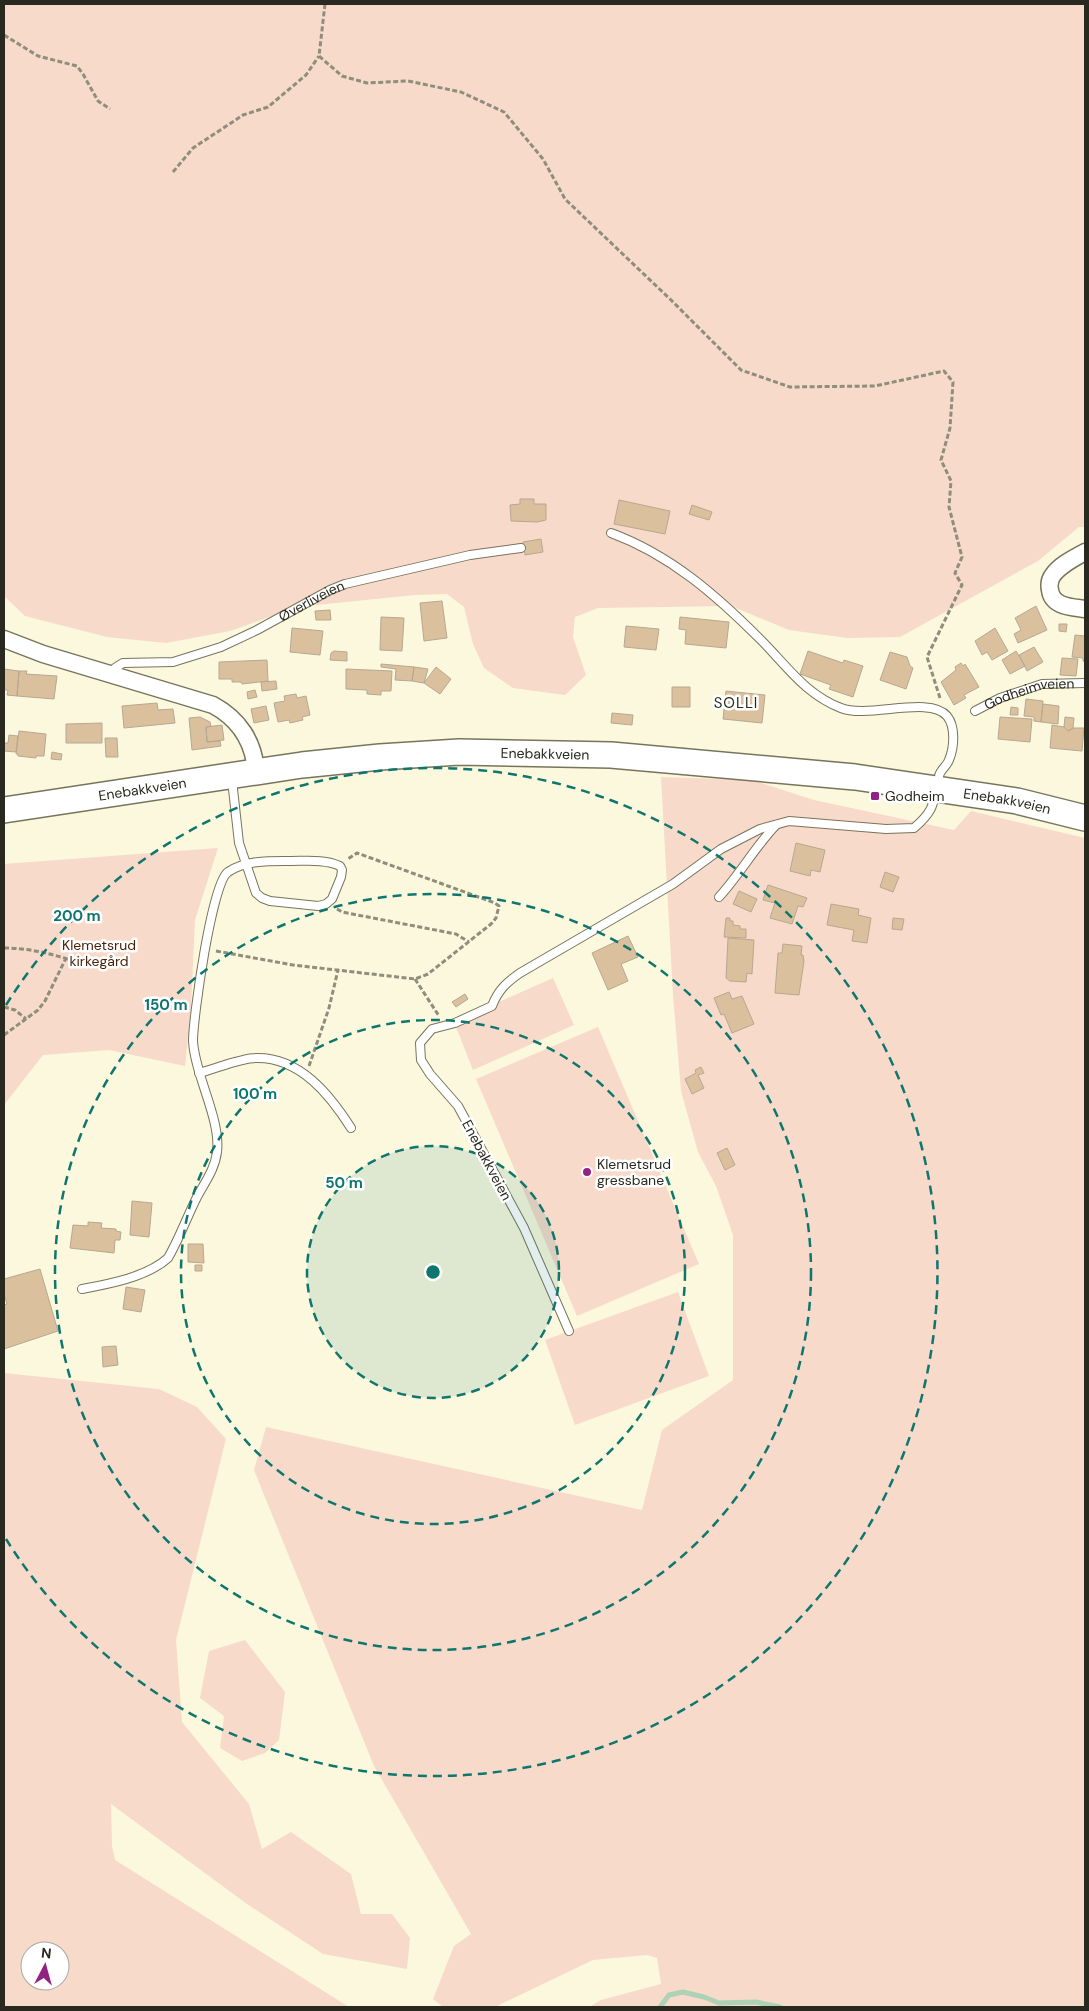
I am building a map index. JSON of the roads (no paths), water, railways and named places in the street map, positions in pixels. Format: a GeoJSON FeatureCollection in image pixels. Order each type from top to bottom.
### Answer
{"type":"FeatureCollection","features":[{"type":"Feature","properties":{"kind":"main road","name":"Enebakkveien"},"geometry":{"type":"LineString","coordinates":[[4,810],[231,775],[380,756],[459,752],[570,754],[659,759],[855,776],[1017,802],[1085,818]]}},
{"type":"Feature","properties":{"kind":"street"},"geometry":{"type":"LineString","coordinates":[[1085,552],[1067,562],[1054,574],[1050,582],[1052,597],[1058,603],[1085,609]]}},
{"type":"Feature","properties":{"kind":"street"},"geometry":{"type":"LineString","coordinates":[[4,640],[21,647],[206,703],[223,711],[237,723],[247,736],[254,757],[256,772]]}},
{"type":"Feature","properties":{"kind":"lane"},"geometry":{"type":"LineString","coordinates":[[611,533],[655,553],[693,578],[733,611],[788,667],[805,688],[816,696],[855,712],[909,707],[934,708],[944,713],[952,725],[953,742],[948,761],[939,774],[930,813],[914,828],[886,829],[789,821],[777,824],[763,837],[736,878],[719,896]]}},
{"type":"Feature","properties":{"kind":"lane","name":"Øverliveien"},"geometry":{"type":"LineString","coordinates":[[112,675],[115,668],[124,663],[173,662],[221,647],[345,584],[470,555],[521,548]]}},
{"type":"Feature","properties":{"kind":"lane","name":"Godheimveien"},"geometry":{"type":"LineString","coordinates":[[975,711],[1000,698],[1042,684],[1085,683]]}},
{"type":"Feature","properties":{"kind":"lane"},"geometry":{"type":"LineString","coordinates":[[82,1289],[108,1284],[157,1268],[168,1258],[176,1244],[197,1196],[208,1178],[217,1151],[217,1139],[195,1058],[193,1041],[194,1021],[216,897],[227,873],[246,864],[274,861],[328,862],[340,866],[342,870],[341,876],[332,899],[326,904],[318,906],[270,901],[256,893],[246,864],[239,844],[231,775]]}},
{"type":"Feature","properties":{"kind":"lane","name":"Enebakkveien"},"geometry":{"type":"LineString","coordinates":[[569,1331],[524,1228],[458,1106],[430,1074],[420,1056],[420,1042],[432,1029],[456,1023],[492,1006],[498,993],[506,983],[520,973],[674,884],[721,849],[760,829],[777,824]]}},
{"type":"Feature","properties":{"kind":"lane"},"geometry":{"type":"LineString","coordinates":[[199,1073],[255,1058],[272,1060],[294,1068],[316,1082],[333,1101],[351,1128]]}},
{"type":"Feature","properties":{"kind":"waterway"},"geometry":{"type":"LineString","coordinates":[[660,2007],[669,1995],[683,1992],[719,2003],[756,2002],[780,2007]]}},
{"type":"Feature","properties":{"kind":"place","name":"Godheim"},"geometry":{"type":"Point","coordinates":[875,796]}},
{"type":"Feature","properties":{"kind":"place","name":"Klemetsrud gressbane"},"geometry":{"type":"Point","coordinates":[587,1172]}},
{"type":"Feature","properties":{"kind":"district","name":"SOLLI"},"geometry":{"type":"Point","coordinates":[736,703]}},
{"type":"Feature","properties":{"kind":"park label","name":"Klemetsrud kirkegård"},"geometry":{"type":"Point","coordinates":[99,954]}}]}
